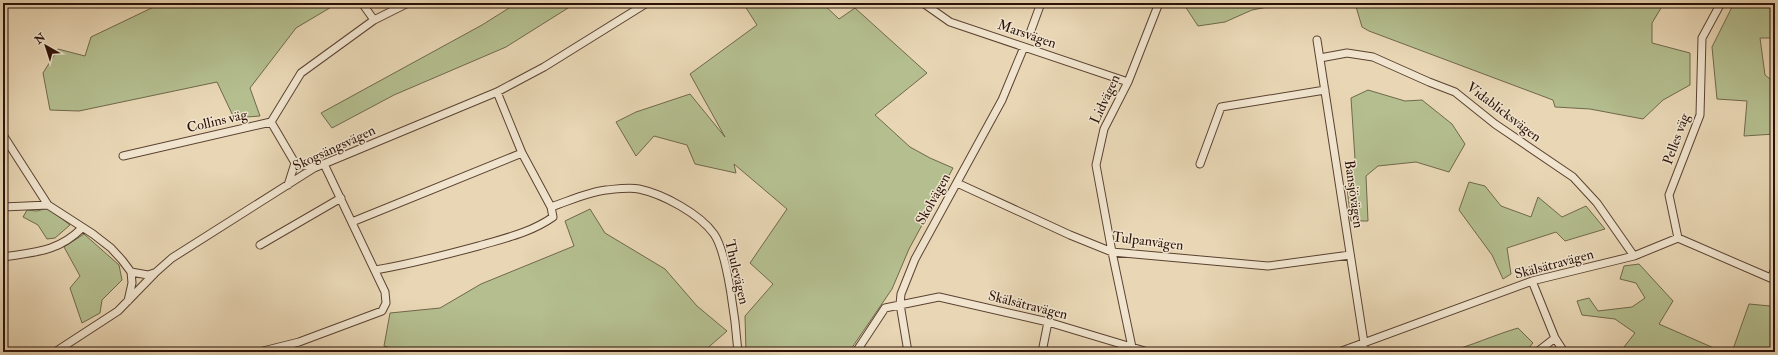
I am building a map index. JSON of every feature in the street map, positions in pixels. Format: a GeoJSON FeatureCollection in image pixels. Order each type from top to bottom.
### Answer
{"type":"FeatureCollection","features":[{"type":"Feature","properties":{"kind":"street"},"geometry":{"type":"LineString","coordinates":[[362,3],[374,20]]}},
{"type":"Feature","properties":{"kind":"street"},"geometry":{"type":"LineString","coordinates":[[314,168],[295,162],[271,122],[301,73],[374,20],[408,3]]}},
{"type":"Feature","properties":{"kind":"street","name":"Skogsängsvägen"},"geometry":{"type":"LineString","coordinates":[[55,352],[118,311],[155,273],[172,258],[314,168],[497,92],[544,67],[647,3]]}},
{"type":"Feature","properties":{"kind":"street","name":"Marsvägen"},"geometry":{"type":"LineString","coordinates":[[923,3],[950,22],[1128,82]]}},
{"type":"Feature","properties":{"kind":"street"},"geometry":{"type":"LineString","coordinates":[[1030,33],[1041,3]]}},
{"type":"Feature","properties":{"kind":"street","name":"Lidvägen"},"geometry":{"type":"LineString","coordinates":[[1132,349],[1096,165],[1104,129],[1128,82],[1159,3]]}},
{"type":"Feature","properties":{"kind":"street","name":"Pelles väg"},"geometry":{"type":"LineString","coordinates":[[1678,238],[1669,195],[1700,115],[1702,38],[1721,3]]}},
{"type":"Feature","properties":{"kind":"street","name":"Bansjövägen"},"geometry":{"type":"LineString","coordinates":[[1317,40],[1342,194],[1364,343],[1364,352]]}},
{"type":"Feature","properties":{"kind":"street","name":"Skolvägen"},"geometry":{"type":"LineString","coordinates":[[900,304],[901,294],[915,258],[1002,100],[1024,48]]}},
{"type":"Feature","properties":{"kind":"street","name":"Vidablicksvägen"},"geometry":{"type":"LineString","coordinates":[[1320,58],[1346,53],[1373,57],[1455,92],[1495,124],[1573,177],[1597,203],[1634,256]]}},
{"type":"Feature","properties":{"kind":"street"},"geometry":{"type":"LineString","coordinates":[[1200,164],[1221,107],[1325,90]]}},
{"type":"Feature","properties":{"kind":"street"},"geometry":{"type":"LineString","coordinates":[[375,270],[416,264],[513,236],[553,218],[551,206],[522,153],[497,92]]}},
{"type":"Feature","properties":{"kind":"street","name":"Collins väg"},"geometry":{"type":"LineString","coordinates":[[123,156],[271,122]]}},
{"type":"Feature","properties":{"kind":"street"},"geometry":{"type":"LineString","coordinates":[[3,135],[48,205],[111,248],[122,260],[131,272],[132,283],[128,301]]}},
{"type":"Feature","properties":{"kind":"street"},"geometry":{"type":"LineString","coordinates":[[352,222],[522,153]]}},
{"type":"Feature","properties":{"kind":"street"},"geometry":{"type":"LineString","coordinates":[[288,185],[295,162]]}},
{"type":"Feature","properties":{"kind":"street"},"geometry":{"type":"LineString","coordinates":[[259,352],[299,342],[382,311],[386,303],[385,292],[324,164]]}},
{"type":"Feature","properties":{"kind":"street","name":"Tulpanvägen"},"geometry":{"type":"LineString","coordinates":[[957,183],[1070,235],[1112,252],[1268,266],[1350,255]]}},
{"type":"Feature","properties":{"kind":"street","name":"Thulevägen"},"geometry":{"type":"LineString","coordinates":[[551,206],[604,190],[638,189],[662,197],[692,213],[714,234],[722,256],[737,335],[738,352]]}},
{"type":"Feature","properties":{"kind":"street"},"geometry":{"type":"LineString","coordinates":[[260,245],[341,198]]}},
{"type":"Feature","properties":{"kind":"street"},"geometry":{"type":"LineString","coordinates":[[3,207],[48,205]]}},
{"type":"Feature","properties":{"kind":"street"},"geometry":{"type":"LineString","coordinates":[[3,257],[49,250],[66,242],[82,228]]}},
{"type":"Feature","properties":{"kind":"street"},"geometry":{"type":"LineString","coordinates":[[1678,238],[1773,279],[1775,269]]}},
{"type":"Feature","properties":{"kind":"street","name":"Skälsätravägen"},"geometry":{"type":"LineString","coordinates":[[1339,352],[1532,281],[1634,256],[1678,238]]}},
{"type":"Feature","properties":{"kind":"street"},"geometry":{"type":"LineString","coordinates":[[131,272],[148,275],[155,273]]}},
{"type":"Feature","properties":{"kind":"street"},"geometry":{"type":"LineString","coordinates":[[1532,281],[1555,338],[1564,352]]}},
{"type":"Feature","properties":{"kind":"street","name":"Skälsätravägen"},"geometry":{"type":"LineString","coordinates":[[900,304],[939,297],[1048,322],[1132,349],[1148,352]]}},
{"type":"Feature","properties":{"kind":"street"},"geometry":{"type":"LineString","coordinates":[[856,352],[885,308],[900,304],[908,352]]}},
{"type":"Feature","properties":{"kind":"street"},"geometry":{"type":"LineString","coordinates":[[1042,352],[1048,322]]}},
{"type":"Feature","properties":{"kind":"street"},"geometry":{"type":"LineString","coordinates":[[1537,352],[1555,338]]}},
{"type":"Feature","properties":{"kind":"green space"},"geometry":{"type":"Polygon","coordinates":[[[162,3],[298,3],[299,5],[302,3],[338,3],[296,28],[250,88],[260,116],[234,118],[217,82],[79,111],[50,110],[43,73],[58,49],[85,56],[91,37],[162,3]]]}},
{"type":"Feature","properties":{"kind":"green space"},"geometry":{"type":"Polygon","coordinates":[[[517,3],[576,3],[506,47],[394,95],[332,128],[321,113],[482,25],[517,3]]]}},
{"type":"Feature","properties":{"kind":"green space"},"geometry":{"type":"Polygon","coordinates":[[[743,3],[822,3],[839,19],[855,8],[927,73],[875,115],[910,147],[953,168],[909,249],[892,289],[849,352],[746,352],[745,316],[773,284],[750,263],[787,209],[734,164],[736,173],[695,164],[687,145],[654,136],[636,156],[616,122],[636,112],[690,94],[725,137],[690,74],[757,25],[743,3]]]}},
{"type":"Feature","properties":{"kind":"green space"},"geometry":{"type":"Polygon","coordinates":[[[1183,3],[1265,3],[1268,7],[1252,10],[1225,22],[1198,26],[1183,3]]]}},
{"type":"Feature","properties":{"kind":"green space"},"geometry":{"type":"Polygon","coordinates":[[[1355,3],[1664,3],[1652,23],[1652,43],[1690,53],[1690,85],[1663,100],[1643,119],[1590,109],[1555,107],[1553,100],[1369,31],[1362,27],[1355,3]]]}},
{"type":"Feature","properties":{"kind":"green space"},"geometry":{"type":"Polygon","coordinates":[[[1734,3],[1775,3],[1775,38],[1760,38],[1765,75],[1775,83],[1775,134],[1744,136],[1747,101],[1717,99],[1712,47],[1734,3]]]}},
{"type":"Feature","properties":{"kind":"green space"},"geometry":{"type":"Polygon","coordinates":[[[1368,90],[1405,101],[1422,100],[1452,124],[1465,144],[1449,172],[1416,162],[1378,166],[1366,176],[1368,221],[1351,221],[1347,188],[1355,159],[1351,98],[1368,90]]]}},
{"type":"Feature","properties":{"kind":"green space"},"geometry":{"type":"Polygon","coordinates":[[[1469,182],[1485,186],[1501,206],[1531,217],[1538,197],[1562,217],[1586,206],[1605,229],[1565,241],[1556,232],[1507,248],[1511,274],[1503,279],[1492,255],[1459,210],[1469,182]]]}},
{"type":"Feature","properties":{"kind":"green space"},"geometry":{"type":"Polygon","coordinates":[[[48,208],[70,225],[55,238],[47,239],[38,225],[23,217],[27,210],[37,211],[48,208]]]}},
{"type":"Feature","properties":{"kind":"green space"},"geometry":{"type":"Polygon","coordinates":[[[590,209],[605,233],[665,269],[697,306],[727,331],[703,352],[405,352],[384,346],[390,313],[440,308],[481,284],[574,246],[565,221],[590,209]]]}},
{"type":"Feature","properties":{"kind":"green space"},"geometry":{"type":"Polygon","coordinates":[[[84,234],[119,265],[122,280],[102,300],[100,313],[82,323],[70,288],[80,276],[64,247],[84,234]]]}},
{"type":"Feature","properties":{"kind":"green space"},"geometry":{"type":"Polygon","coordinates":[[[1639,264],[1673,301],[1659,324],[1723,352],[1620,352],[1635,333],[1615,319],[1582,315],[1577,301],[1589,298],[1598,311],[1632,307],[1645,298],[1636,283],[1620,279],[1624,266],[1639,264]]]}},
{"type":"Feature","properties":{"kind":"green space"},"geometry":{"type":"Polygon","coordinates":[[[1749,304],[1770,306],[1775,315],[1775,352],[1732,352],[1749,304]]]}},
{"type":"Feature","properties":{"kind":"green space"},"geometry":{"type":"Polygon","coordinates":[[[1518,328],[1533,343],[1525,352],[1447,352],[1465,347],[1518,328]]]}}]}
